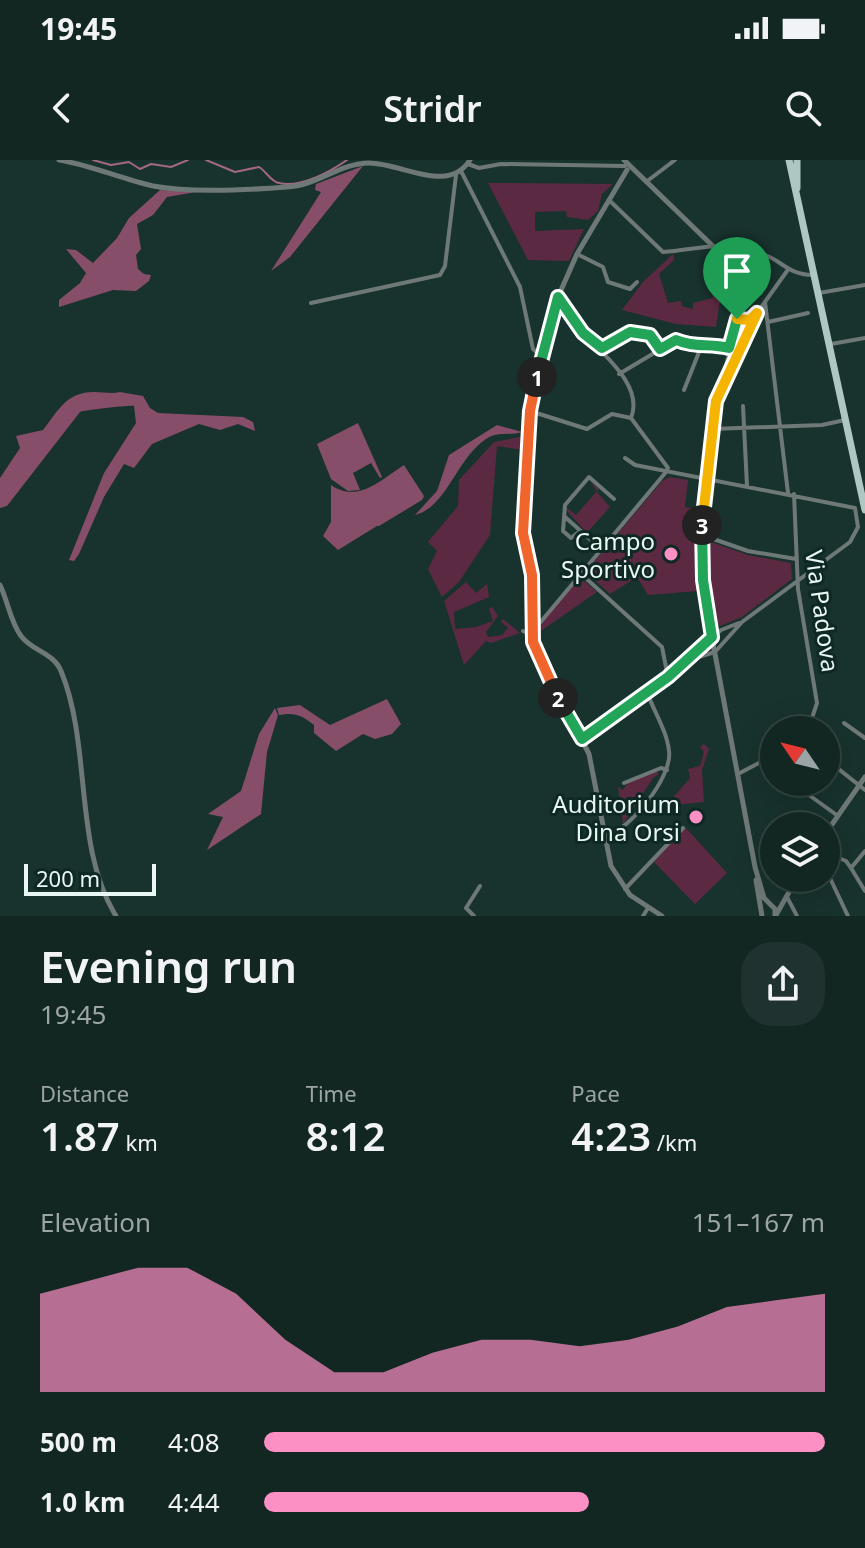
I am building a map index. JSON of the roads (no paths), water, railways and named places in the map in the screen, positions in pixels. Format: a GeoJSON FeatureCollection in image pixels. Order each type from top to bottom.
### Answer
{"type":"FeatureCollection","features":[{"type":"Feature","properties":{"kind":"main road"},"geometry":{"type":"LineString","coordinates":[[791,160],[865,510]]}},
{"type":"Feature","properties":{"kind":"street"},"geometry":{"type":"LineString","coordinates":[[59,160],[149,185],[291,187],[315,182],[347,163],[369,162],[439,177],[459,173]]}},
{"type":"Feature","properties":{"kind":"street"},"geometry":{"type":"LineString","coordinates":[[646,182],[675,160]]}},
{"type":"Feature","properties":{"kind":"street"},"geometry":{"type":"LineString","coordinates":[[311,303],[440,275],[445,266],[459,173],[469,162],[479,168],[501,164],[580,161],[624,164],[721,254],[735,284],[737,319],[716,401],[702,535],[709,622],[762,916]]}},
{"type":"Feature","properties":{"kind":"street"},"geometry":{"type":"LineString","coordinates":[[624,164],[609,200],[577,254],[558,297],[530,411],[522,526],[532,575],[533,634],[542,667],[582,739],[592,767],[611,866],[625,889],[662,916]]}},
{"type":"Feature","properties":{"kind":"street"},"geometry":{"type":"LineString","coordinates":[[459,173],[517,280],[532,338],[542,355]]}},
{"type":"Feature","properties":{"kind":"street"},"geometry":{"type":"LineString","coordinates":[[609,200],[663,252],[711,243],[775,259],[787,271],[813,275]]}},
{"type":"Feature","properties":{"kind":"street"},"geometry":{"type":"LineString","coordinates":[[721,254],[726,246]]}},
{"type":"Feature","properties":{"kind":"street"},"geometry":{"type":"LineString","coordinates":[[721,254],[739,248]]}},
{"type":"Feature","properties":{"kind":"street"},"geometry":{"type":"LineString","coordinates":[[577,254],[603,267],[608,282],[630,289],[637,282]]}},
{"type":"Feature","properties":{"kind":"street"},"geometry":{"type":"LineString","coordinates":[[737,319],[750,320],[787,271]]}},
{"type":"Feature","properties":{"kind":"street"},"geometry":{"type":"LineString","coordinates":[[817,293],[865,285]]}},
{"type":"Feature","properties":{"kind":"street"},"geometry":{"type":"LineString","coordinates":[[558,297],[583,333],[602,348],[635,400],[631,418]]}},
{"type":"Feature","properties":{"kind":"street","name":"Via Padova"},"geometry":{"type":"LineString","coordinates":[[765,302],[779,427],[791,494],[797,580],[817,703],[813,716]]}},
{"type":"Feature","properties":{"kind":"street"},"geometry":{"type":"LineString","coordinates":[[716,401],[757,313]]}},
{"type":"Feature","properties":{"kind":"street"},"geometry":{"type":"LineString","coordinates":[[768,322],[808,313]]}},
{"type":"Feature","properties":{"kind":"street"},"geometry":{"type":"LineString","coordinates":[[736,326],[751,327]]}},
{"type":"Feature","properties":{"kind":"street"},"geometry":{"type":"LineString","coordinates":[[602,348],[623,334],[636,332],[650,335],[660,349]]}},
{"type":"Feature","properties":{"kind":"street"},"geometry":{"type":"LineString","coordinates":[[828,345],[865,338]]}},
{"type":"Feature","properties":{"kind":"street"},"geometry":{"type":"LineString","coordinates":[[619,374],[676,340],[691,348],[729,348]]}},
{"type":"Feature","properties":{"kind":"street"},"geometry":{"type":"LineString","coordinates":[[684,390],[701,347]]}},
{"type":"Feature","properties":{"kind":"street"},"geometry":{"type":"LineString","coordinates":[[743,406],[747,486]]}},
{"type":"Feature","properties":{"kind":"street"},"geometry":{"type":"LineString","coordinates":[[530,411],[587,429],[612,414],[631,418],[668,472]]}},
{"type":"Feature","properties":{"kind":"street"},"geometry":{"type":"LineString","coordinates":[[712,429],[779,427],[845,420]]}},
{"type":"Feature","properties":{"kind":"street"},"geometry":{"type":"LineString","coordinates":[[625,458],[632,464],[668,472],[852,505],[857,518],[857,531],[850,542],[742,622],[715,652],[689,660]]}},
{"type":"Feature","properties":{"kind":"street"},"geometry":{"type":"LineString","coordinates":[[533,634],[553,605],[668,472]]}},
{"type":"Feature","properties":{"kind":"street"},"geometry":{"type":"LineString","coordinates":[[580,531],[571,538],[563,531],[565,505],[589,477],[614,499]]}},
{"type":"Feature","properties":{"kind":"street"},"geometry":{"type":"LineString","coordinates":[[565,517],[601,549]]}},
{"type":"Feature","properties":{"kind":"street"},"geometry":{"type":"LineString","coordinates":[[857,518],[865,517]]}},
{"type":"Feature","properties":{"kind":"street"},"geometry":{"type":"LineString","coordinates":[[702,535],[748,551],[796,559]]}},
{"type":"Feature","properties":{"kind":"street"},"geometry":{"type":"LineString","coordinates":[[580,573],[662,647],[668,677]]}},
{"type":"Feature","properties":{"kind":"street"},"geometry":{"type":"LineString","coordinates":[[0,585],[19,634],[61,669],[73,714],[90,834],[106,898],[116,916]]}},
{"type":"Feature","properties":{"kind":"street"},"geometry":{"type":"LineString","coordinates":[[532,612],[544,611],[553,605]]}},
{"type":"Feature","properties":{"kind":"street"},"geometry":{"type":"LineString","coordinates":[[532,612],[543,617]]}},
{"type":"Feature","properties":{"kind":"street"},"geometry":{"type":"LineString","coordinates":[[709,622],[721,630]]}},
{"type":"Feature","properties":{"kind":"street"},"geometry":{"type":"LineString","coordinates":[[582,739],[668,677],[721,630],[742,622]]}},
{"type":"Feature","properties":{"kind":"street"},"geometry":{"type":"LineString","coordinates":[[523,631],[533,634]]}},
{"type":"Feature","properties":{"kind":"street"},"geometry":{"type":"LineString","coordinates":[[712,638],[723,641]]}},
{"type":"Feature","properties":{"kind":"street"},"geometry":{"type":"LineString","coordinates":[[604,837],[619,832],[634,817],[667,770],[668,744],[647,692]]}},
{"type":"Feature","properties":{"kind":"street"},"geometry":{"type":"LineString","coordinates":[[844,723],[865,738]]}},
{"type":"Feature","properties":{"kind":"street"},"geometry":{"type":"LineString","coordinates":[[738,774],[760,763]]}},
{"type":"Feature","properties":{"kind":"street"},"geometry":{"type":"LineString","coordinates":[[624,783],[661,768],[667,770]]}},
{"type":"Feature","properties":{"kind":"street"},"geometry":{"type":"LineString","coordinates":[[840,769],[865,790]]}},
{"type":"Feature","properties":{"kind":"street"},"geometry":{"type":"LineString","coordinates":[[840,813],[865,777]]}},
{"type":"Feature","properties":{"kind":"street"},"geometry":{"type":"LineString","coordinates":[[810,796],[832,812]]}},
{"type":"Feature","properties":{"kind":"street"},"geometry":{"type":"LineString","coordinates":[[625,889],[683,828]]}},
{"type":"Feature","properties":{"kind":"street"},"geometry":{"type":"LineString","coordinates":[[851,868],[865,851]]}},
{"type":"Feature","properties":{"kind":"street"},"geometry":{"type":"LineString","coordinates":[[840,860],[851,868],[865,891]]}},
{"type":"Feature","properties":{"kind":"street"},"geometry":{"type":"LineString","coordinates":[[755,867],[775,915]]}},
{"type":"Feature","properties":{"kind":"street"},"geometry":{"type":"LineString","coordinates":[[474,916],[466,908],[480,886]]}},
{"type":"Feature","properties":{"kind":"street"},"geometry":{"type":"LineString","coordinates":[[775,915],[788,892]]}},
{"type":"Feature","properties":{"kind":"street"},"geometry":{"type":"LineString","coordinates":[[837,892],[848,916]]}},
{"type":"Feature","properties":{"kind":"street"},"geometry":{"type":"LineString","coordinates":[[786,895],[797,916]]}},
{"type":"Feature","properties":{"kind":"street"},"geometry":{"type":"LineString","coordinates":[[762,908],[782,902]]}},
{"type":"Feature","properties":{"kind":"street"},"geometry":{"type":"LineString","coordinates":[[643,916],[648,908]]}},
{"type":"Feature","properties":{"kind":"waterway"},"geometry":{"type":"LineString","coordinates":[[93,160],[111,165],[129,162],[140,169],[151,164],[171,167],[188,160]]}},
{"type":"Feature","properties":{"kind":"waterway"},"geometry":{"type":"LineString","coordinates":[[206,160],[235,172],[259,167],[273,181],[287,184],[314,178],[347,160]]}},
{"type":"Feature","properties":{"kind":"place","name":"Campo Sportivo"},"geometry":{"type":"Point","coordinates":[671,554]}},
{"type":"Feature","properties":{"kind":"place","name":"Auditorium Dina Orsi"},"geometry":{"type":"Point","coordinates":[696,817]}}]}
